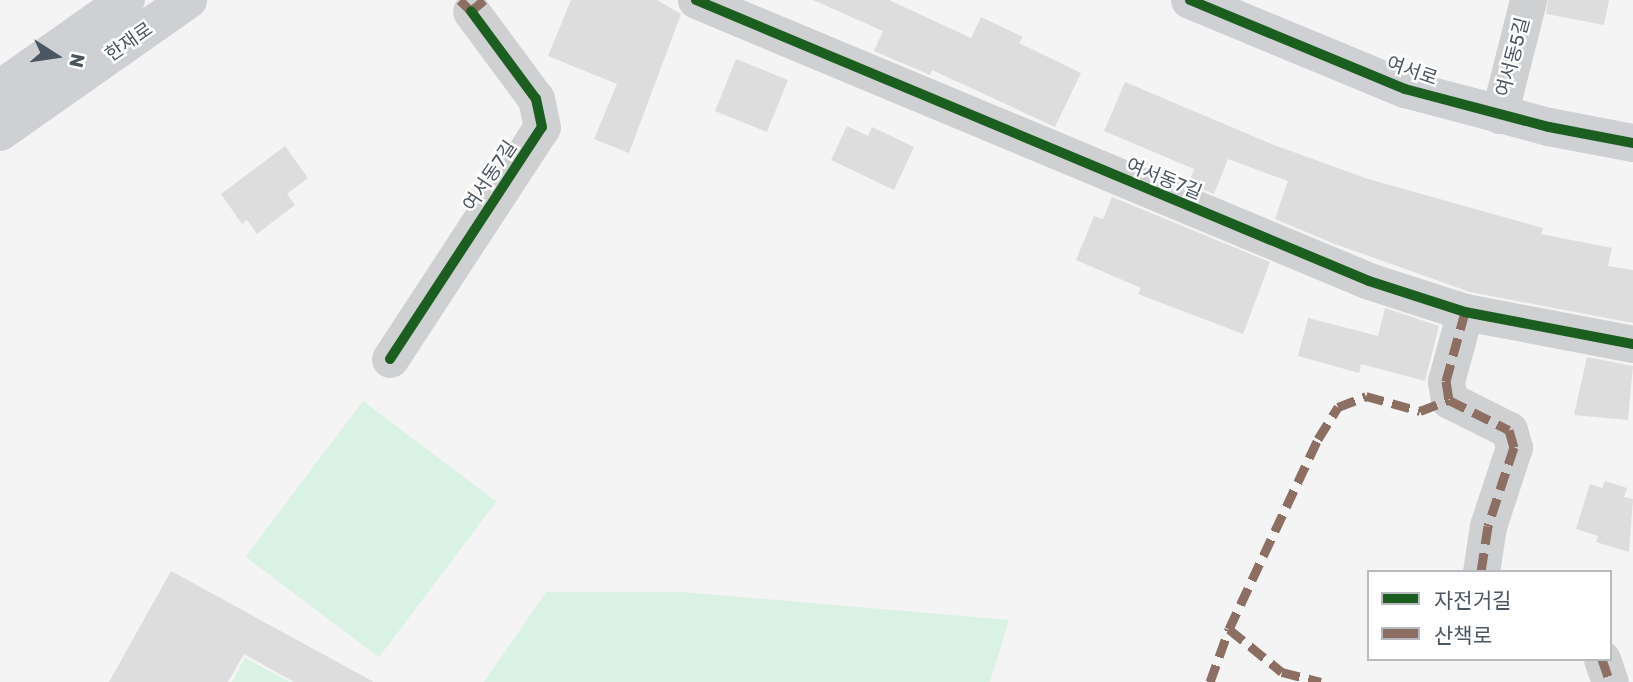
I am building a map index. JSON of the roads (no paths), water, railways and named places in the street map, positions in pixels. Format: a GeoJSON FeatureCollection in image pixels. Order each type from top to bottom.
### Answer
{"type":"FeatureCollection","features":[{"type":"Feature","properties":{"kind":"street","name":"한재로"},"geometry":{"type":"LineString","coordinates":[[0,89],[126,0]]}},
{"type":"Feature","properties":{"kind":"street","name":"한재로"},"geometry":{"type":"LineString","coordinates":[[0,132],[188,0]]}},
{"type":"Feature","properties":{"kind":"street","name":"여서동7길"},"geometry":{"type":"LineString","coordinates":[[696,0],[1369,281],[1465,312],[1633,344]]}},
{"type":"Feature","properties":{"kind":"street","name":"여서로"},"geometry":{"type":"LineString","coordinates":[[1190,0],[1405,89],[1499,115],[1633,143]]}},
{"type":"Feature","properties":{"kind":"street","name":"여서동5길"},"geometry":{"type":"LineString","coordinates":[[1499,115],[1528,0]]}},
{"type":"Feature","properties":{"kind":"street","name":"여서동7길"},"geometry":{"type":"LineString","coordinates":[[390,359],[541,127],[541,108],[472,4]]}},
{"type":"Feature","properties":{"kind":"street"},"geometry":{"type":"LineString","coordinates":[[1465,312],[1446,381],[1449,400],[1509,430],[1514,447],[1488,526],[1481,570]]}},
{"type":"Feature","properties":{"kind":"street"},"geometry":{"type":"LineString","coordinates":[[1603,661],[1610,682]]}}]}
